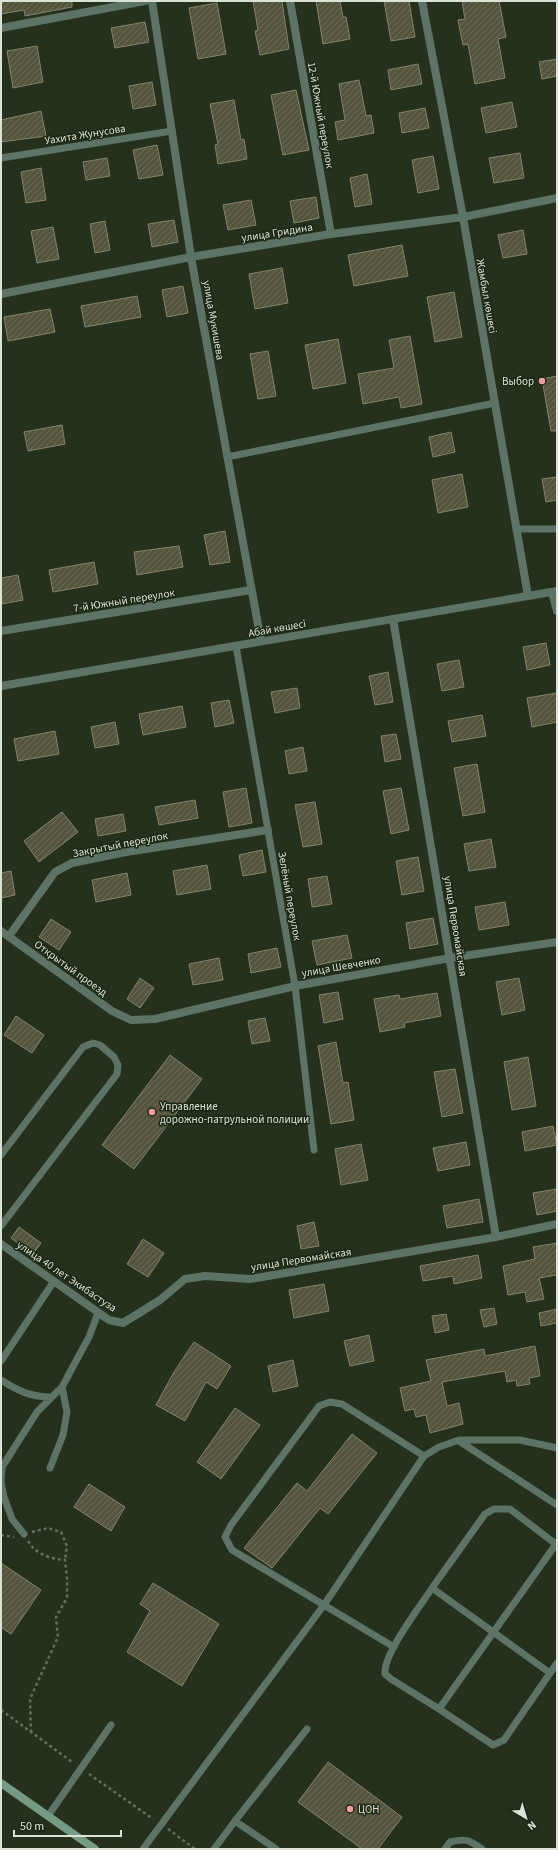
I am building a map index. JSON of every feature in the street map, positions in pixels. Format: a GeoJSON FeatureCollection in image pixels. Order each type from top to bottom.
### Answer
{"type":"FeatureCollection","features":[{"type":"Feature","properties":{"kind":"main road"},"geometry":{"type":"LineString","coordinates":[[1,1783],[95,1849]]}},
{"type":"Feature","properties":{"kind":"street"},"geometry":{"type":"LineString","coordinates":[[1,28],[145,1]]}},
{"type":"Feature","properties":{"kind":"street","name":"улица Мукишева"},"geometry":{"type":"LineString","coordinates":[[152,1],[192,257],[261,641]]}},
{"type":"Feature","properties":{"kind":"street","name":"12-й Южный переулок"},"geometry":{"type":"LineString","coordinates":[[290,1],[331,234]]}},
{"type":"Feature","properties":{"kind":"street","name":"Жамбыл көшесі"},"geometry":{"type":"LineString","coordinates":[[422,1],[463,217],[528,596]]}},
{"type":"Feature","properties":{"kind":"street","name":"улица Гридина"},"geometry":{"type":"LineString","coordinates":[[1,294],[192,257],[331,234],[463,217],[557,198]]}},
{"type":"Feature","properties":{"kind":"street","name":"7-й Южный переулок"},"geometry":{"type":"LineString","coordinates":[[1,631],[251,590]]}},
{"type":"Feature","properties":{"kind":"street"},"geometry":{"type":"LineString","coordinates":[[554,591],[557,611]]}},
{"type":"Feature","properties":{"kind":"street","name":"Абай көшесі"},"geometry":{"type":"LineString","coordinates":[[1,686],[554,591]]}},
{"type":"Feature","properties":{"kind":"street","name":"улица Первомайская"},"geometry":{"type":"LineString","coordinates":[[393,619],[496,1237]]}},
{"type":"Feature","properties":{"kind":"street","name":"Закрытый переулок"},"geometry":{"type":"LineString","coordinates":[[9,936],[55,872],[72,863],[126,852],[268,830]]}},
{"type":"Feature","properties":{"kind":"street","name":"Открытый проезд"},"geometry":{"type":"LineString","coordinates":[[1,931],[112,1011],[131,1020]]}},
{"type":"Feature","properties":{"kind":"street","name":"улица Шевченко"},"geometry":{"type":"LineString","coordinates":[[131,1020],[156,1019],[294,986],[450,958],[557,942]]}},
{"type":"Feature","properties":{"kind":"street","name":"улица Первомайская"},"geometry":{"type":"LineString","coordinates":[[123,1323],[160,1300],[185,1279],[205,1276],[250,1279],[496,1237],[557,1224]]}},
{"type":"Feature","properties":{"kind":"street","name":"улица 40 лет Экибастуза"},"geometry":{"type":"LineString","coordinates":[[1,1244],[98,1313],[109,1320],[123,1323]]}},
{"type":"Feature","properties":{"kind":"lane","name":"Уахита Жунусова"},"geometry":{"type":"LineString","coordinates":[[1,158],[172,131]]}},
{"type":"Feature","properties":{"kind":"lane"},"geometry":{"type":"LineString","coordinates":[[227,457],[495,403]]}},
{"type":"Feature","properties":{"kind":"lane"},"geometry":{"type":"LineString","coordinates":[[516,529],[557,529]]}},
{"type":"Feature","properties":{"kind":"lane","name":"Зелёный переулок"},"geometry":{"type":"LineString","coordinates":[[236,646],[294,986],[314,1150]]}},
{"type":"Feature","properties":{"kind":"lane"},"geometry":{"type":"LineString","coordinates":[[1,1154],[84,1047],[93,1044],[100,1045],[114,1057],[118,1065],[117,1074],[1,1226]]}},
{"type":"Feature","properties":{"kind":"lane"},"geometry":{"type":"LineString","coordinates":[[1,1362],[54,1281]]}},
{"type":"Feature","properties":{"kind":"lane"},"geometry":{"type":"LineString","coordinates":[[24,1534],[12,1519],[4,1497],[1,1482],[2,1467],[37,1412],[62,1387],[89,1338],[98,1313]]}},
{"type":"Feature","properties":{"kind":"lane"},"geometry":{"type":"LineString","coordinates":[[1,1380],[19,1392],[38,1397],[51,1397]]}},
{"type":"Feature","properties":{"kind":"lane"},"geometry":{"type":"LineString","coordinates":[[50,1468],[63,1435],[66,1412],[62,1387]]}},
{"type":"Feature","properties":{"kind":"lane"},"geometry":{"type":"LineString","coordinates":[[394,1647],[232,1550],[225,1537],[231,1525],[319,1406],[330,1402],[342,1404],[424,1456]]}},
{"type":"Feature","properties":{"kind":"lane"},"geometry":{"type":"LineString","coordinates":[[143,1849],[324,1605],[424,1456],[439,1447],[459,1440],[520,1440],[557,1448]]}},
{"type":"Feature","properties":{"kind":"lane"},"geometry":{"type":"LineString","coordinates":[[459,1440],[557,1505]]}},
{"type":"Feature","properties":{"kind":"lane"},"geometry":{"type":"LineString","coordinates":[[439,1709],[492,1632],[556,1544],[510,1509],[494,1509],[485,1514],[432,1588],[394,1647],[384,1667],[385,1674],[493,1745],[504,1740],[557,1663]]}},
{"type":"Feature","properties":{"kind":"lane"},"geometry":{"type":"LineString","coordinates":[[432,1588],[550,1673]]}},
{"type":"Feature","properties":{"kind":"lane"},"geometry":{"type":"LineString","coordinates":[[48,1816],[111,1725]]}},
{"type":"Feature","properties":{"kind":"lane"},"geometry":{"type":"LineString","coordinates":[[214,1849],[307,1729]]}},
{"type":"Feature","properties":{"kind":"lane"},"geometry":{"type":"LineString","coordinates":[[235,1821],[276,1849]]}},
{"type":"Feature","properties":{"kind":"lane"},"geometry":{"type":"LineString","coordinates":[[446,1849],[450,1842],[463,1839],[474,1842],[482,1849]]}},
{"type":"Feature","properties":{"kind":"path"},"geometry":{"type":"LineString","coordinates":[[31,1732],[30,1699],[58,1636],[56,1617],[67,1598],[68,1579],[65,1560],[67,1546],[61,1532],[48,1528],[24,1534],[31,1547],[50,1558],[65,1560]]}},
{"type":"Feature","properties":{"kind":"path"},"geometry":{"type":"LineString","coordinates":[[1,1710],[195,1849]]}},
{"type":"Feature","properties":{"kind":"building"},"geometry":{"type":"Polygon","coordinates":[[[1,1],[72,1],[72,7],[25,16],[24,10],[1,14],[1,1]]]}},
{"type":"Feature","properties":{"kind":"building"},"geometry":{"type":"Polygon","coordinates":[[[253,1],[282,1],[289,49],[260,55],[255,31],[258,30],[253,1]]]}},
{"type":"Feature","properties":{"kind":"building"},"geometry":{"type":"Polygon","coordinates":[[[316,1],[340,1],[343,17],[346,17],[350,39],[323,44],[316,1]]]}},
{"type":"Feature","properties":{"kind":"building"},"geometry":{"type":"Polygon","coordinates":[[[384,1],[409,1],[415,37],[391,41],[384,1]]]}},
{"type":"Feature","properties":{"kind":"building"},"geometry":{"type":"Polygon","coordinates":[[[462,1],[499,1],[506,37],[498,39],[505,78],[475,84],[468,44],[463,45],[458,20],[465,19],[462,1]]]}},
{"type":"Feature","properties":{"kind":"building"},"geometry":{"type":"Polygon","coordinates":[[[217,3],[226,54],[198,59],[189,8],[217,3]]]}},
{"type":"Feature","properties":{"kind":"building"},"geometry":{"type":"Polygon","coordinates":[[[145,22],[149,42],[115,48],[111,28],[145,22]]]}},
{"type":"Feature","properties":{"kind":"building"},"geometry":{"type":"Polygon","coordinates":[[[37,46],[43,82],[13,88],[7,51],[37,46]]]}},
{"type":"Feature","properties":{"kind":"building"},"geometry":{"type":"Polygon","coordinates":[[[557,59],[557,76],[542,79],[539,62],[557,59]]]}},
{"type":"Feature","properties":{"kind":"building"},"geometry":{"type":"Polygon","coordinates":[[[418,64],[422,84],[391,90],[388,70],[418,64]]]}},
{"type":"Feature","properties":{"kind":"building"},"geometry":{"type":"Polygon","coordinates":[[[359,80],[366,116],[371,115],[374,133],[338,140],[335,122],[345,120],[339,84],[359,80]]]}},
{"type":"Feature","properties":{"kind":"building"},"geometry":{"type":"Polygon","coordinates":[[[152,82],[156,105],[133,109],[129,86],[152,82]]]}},
{"type":"Feature","properties":{"kind":"building"},"geometry":{"type":"Polygon","coordinates":[[[296,90],[309,150],[283,155],[271,95],[296,90]]]}},
{"type":"Feature","properties":{"kind":"building"},"geometry":{"type":"Polygon","coordinates":[[[234,100],[241,140],[244,139],[247,159],[218,164],[215,145],[218,144],[210,104],[234,100]]]}},
{"type":"Feature","properties":{"kind":"building"},"geometry":{"type":"Polygon","coordinates":[[[512,102],[517,127],[486,133],[481,108],[512,102]]]}},
{"type":"Feature","properties":{"kind":"building"},"geometry":{"type":"Polygon","coordinates":[[[425,108],[429,128],[402,133],[399,113],[425,108]]]}},
{"type":"Feature","properties":{"kind":"building"},"geometry":{"type":"Polygon","coordinates":[[[41,111],[46,136],[1,142],[1,120],[41,111]]]}},
{"type":"Feature","properties":{"kind":"building"},"geometry":{"type":"Polygon","coordinates":[[[157,145],[163,175],[139,179],[133,150],[157,145]]]}},
{"type":"Feature","properties":{"kind":"building"},"geometry":{"type":"Polygon","coordinates":[[[520,153],[524,178],[494,183],[489,158],[520,153]]]}},
{"type":"Feature","properties":{"kind":"building"},"geometry":{"type":"Polygon","coordinates":[[[433,156],[439,189],[418,193],[412,160],[433,156]]]}},
{"type":"Feature","properties":{"kind":"building"},"geometry":{"type":"Polygon","coordinates":[[[107,158],[110,176],[86,180],[83,162],[107,158]]]}},
{"type":"Feature","properties":{"kind":"building"},"geometry":{"type":"Polygon","coordinates":[[[41,168],[46,200],[26,203],[21,172],[41,168]]]}},
{"type":"Feature","properties":{"kind":"building"},"geometry":{"type":"Polygon","coordinates":[[[367,174],[372,204],[355,207],[350,178],[367,174]]]}},
{"type":"Feature","properties":{"kind":"building"},"geometry":{"type":"Polygon","coordinates":[[[316,197],[319,218],[294,223],[290,201],[316,197]]]}},
{"type":"Feature","properties":{"kind":"building"},"geometry":{"type":"Polygon","coordinates":[[[251,200],[256,225],[228,230],[223,205],[251,200]]]}},
{"type":"Feature","properties":{"kind":"building"},"geometry":{"type":"Polygon","coordinates":[[[174,220],[178,242],[152,247],[148,224],[174,220]]]}},
{"type":"Feature","properties":{"kind":"building"},"geometry":{"type":"Polygon","coordinates":[[[105,221],[110,250],[95,253],[90,224],[105,221]]]}},
{"type":"Feature","properties":{"kind":"building"},"geometry":{"type":"Polygon","coordinates":[[[53,227],[59,259],[37,263],[31,231],[53,227]]]}},
{"type":"Feature","properties":{"kind":"building"},"geometry":{"type":"Polygon","coordinates":[[[523,230],[527,254],[503,258],[498,235],[523,230]]]}},
{"type":"Feature","properties":{"kind":"building"},"geometry":{"type":"Polygon","coordinates":[[[402,245],[408,276],[354,286],[348,255],[402,245]]]}},
{"type":"Feature","properties":{"kind":"building"},"geometry":{"type":"Polygon","coordinates":[[[282,268],[288,303],[255,309],[249,274],[282,268]]]}},
{"type":"Feature","properties":{"kind":"building"},"geometry":{"type":"Polygon","coordinates":[[[183,286],[188,313],[167,317],[162,290],[183,286]]]}},
{"type":"Feature","properties":{"kind":"building"},"geometry":{"type":"Polygon","coordinates":[[[454,292],[462,337],[435,342],[427,297],[454,292]]]}},
{"type":"Feature","properties":{"kind":"building"},"geometry":{"type":"Polygon","coordinates":[[[137,296],[141,317],[85,327],[81,306],[137,296]]]}},
{"type":"Feature","properties":{"kind":"building"},"geometry":{"type":"Polygon","coordinates":[[[50,309],[55,332],[8,341],[4,317],[50,309]]]}},
{"type":"Feature","properties":{"kind":"building"},"geometry":{"type":"Polygon","coordinates":[[[410,336],[422,404],[401,408],[399,397],[363,404],[358,374],[394,368],[389,340],[410,336]]]}},
{"type":"Feature","properties":{"kind":"building"},"geometry":{"type":"Polygon","coordinates":[[[338,339],[346,383],[313,389],[305,345],[338,339]]]}},
{"type":"Feature","properties":{"kind":"building"},"geometry":{"type":"Polygon","coordinates":[[[268,351],[276,396],[258,399],[250,354],[268,351]]]}},
{"type":"Feature","properties":{"kind":"building"},"geometry":{"type":"Polygon","coordinates":[[[557,376],[557,431],[551,431],[542,379],[557,376]]]}},
{"type":"Feature","properties":{"kind":"building"},"geometry":{"type":"Polygon","coordinates":[[[62,425],[65,444],[28,451],[24,432],[62,425]]]}},
{"type":"Feature","properties":{"kind":"building"},"geometry":{"type":"Polygon","coordinates":[[[451,432],[455,452],[433,457],[429,437],[451,432]]]}},
{"type":"Feature","properties":{"kind":"building"},"geometry":{"type":"Polygon","coordinates":[[[462,474],[468,507],[438,513],[432,480],[462,474]]]}},
{"type":"Feature","properties":{"kind":"building"},"geometry":{"type":"Polygon","coordinates":[[[557,477],[557,500],[546,502],[542,479],[557,477]]]}},
{"type":"Feature","properties":{"kind":"building"},"geometry":{"type":"Polygon","coordinates":[[[225,531],[230,562],[210,565],[204,535],[225,531]]]}},
{"type":"Feature","properties":{"kind":"building"},"geometry":{"type":"Polygon","coordinates":[[[179,546],[183,567],[137,575],[134,552],[179,546]]]}},
{"type":"Feature","properties":{"kind":"building"},"geometry":{"type":"Polygon","coordinates":[[[94,562],[98,584],[53,592],[49,570],[94,562]]]}},
{"type":"Feature","properties":{"kind":"building"},"geometry":{"type":"Polygon","coordinates":[[[18,575],[23,600],[2,604],[1,578],[18,575]]]}},
{"type":"Feature","properties":{"kind":"building"},"geometry":{"type":"Polygon","coordinates":[[[546,643],[550,665],[527,670],[523,647],[546,643]]]}},
{"type":"Feature","properties":{"kind":"building"},"geometry":{"type":"Polygon","coordinates":[[[459,660],[464,687],[442,691],[437,664],[459,660]]]}},
{"type":"Feature","properties":{"kind":"building"},"geometry":{"type":"Polygon","coordinates":[[[388,672],[393,702],[375,705],[369,676],[388,672]]]}},
{"type":"Feature","properties":{"kind":"building"},"geometry":{"type":"Polygon","coordinates":[[[297,688],[300,708],[275,713],[271,692],[297,688]]]}},
{"type":"Feature","properties":{"kind":"building"},"geometry":{"type":"Polygon","coordinates":[[[557,693],[557,722],[532,727],[527,698],[557,693]]]}},
{"type":"Feature","properties":{"kind":"building"},"geometry":{"type":"Polygon","coordinates":[[[229,700],[234,723],[215,727],[211,703],[229,700]]]}},
{"type":"Feature","properties":{"kind":"building"},"geometry":{"type":"Polygon","coordinates":[[[182,706],[186,727],[143,735],[139,714],[182,706]]]}},
{"type":"Feature","properties":{"kind":"building"},"geometry":{"type":"Polygon","coordinates":[[[482,715],[486,736],[452,742],[448,721],[482,715]]]}},
{"type":"Feature","properties":{"kind":"building"},"geometry":{"type":"Polygon","coordinates":[[[115,722],[119,744],[95,748],[91,727],[115,722]]]}},
{"type":"Feature","properties":{"kind":"building"},"geometry":{"type":"Polygon","coordinates":[[[55,731],[59,754],[18,761],[14,739],[55,731]]]}},
{"type":"Feature","properties":{"kind":"building"},"geometry":{"type":"Polygon","coordinates":[[[396,734],[401,759],[385,762],[381,736],[396,734]]]}},
{"type":"Feature","properties":{"kind":"building"},"geometry":{"type":"Polygon","coordinates":[[[303,747],[307,771],[289,774],[285,751],[303,747]]]}},
{"type":"Feature","properties":{"kind":"building"},"geometry":{"type":"Polygon","coordinates":[[[477,764],[485,812],[463,816],[454,768],[477,764]]]}},
{"type":"Feature","properties":{"kind":"building"},"geometry":{"type":"Polygon","coordinates":[[[246,788],[252,823],[229,827],[223,792],[246,788]]]}},
{"type":"Feature","properties":{"kind":"building"},"geometry":{"type":"Polygon","coordinates":[[[401,788],[409,830],[391,834],[383,791],[401,788]]]}},
{"type":"Feature","properties":{"kind":"building"},"geometry":{"type":"Polygon","coordinates":[[[195,800],[198,818],[159,825],[155,807],[195,800]]]}},
{"type":"Feature","properties":{"kind":"building"},"geometry":{"type":"Polygon","coordinates":[[[315,802],[322,844],[303,847],[295,805],[315,802]]]}},
{"type":"Feature","properties":{"kind":"building"},"geometry":{"type":"Polygon","coordinates":[[[62,812],[78,832],[39,862],[24,841],[62,812]]]}},
{"type":"Feature","properties":{"kind":"building"},"geometry":{"type":"Polygon","coordinates":[[[123,814],[126,831],[98,836],[95,819],[123,814]]]}},
{"type":"Feature","properties":{"kind":"building"},"geometry":{"type":"Polygon","coordinates":[[[491,839],[496,867],[469,871],[464,844],[491,839]]]}},
{"type":"Feature","properties":{"kind":"building"},"geometry":{"type":"Polygon","coordinates":[[[262,850],[266,872],[243,876],[239,855],[262,850]]]}},
{"type":"Feature","properties":{"kind":"building"},"geometry":{"type":"Polygon","coordinates":[[[418,857],[424,891],[402,895],[396,861],[418,857]]]}},
{"type":"Feature","properties":{"kind":"building"},"geometry":{"type":"Polygon","coordinates":[[[207,865],[211,889],[177,895],[173,871],[207,865]]]}},
{"type":"Feature","properties":{"kind":"building"},"geometry":{"type":"Polygon","coordinates":[[[11,871],[15,895],[1,898],[1,873],[11,871]]]}},
{"type":"Feature","properties":{"kind":"building"},"geometry":{"type":"Polygon","coordinates":[[[127,873],[131,895],[96,902],[92,880],[127,873]]]}},
{"type":"Feature","properties":{"kind":"building"},"geometry":{"type":"Polygon","coordinates":[[[327,876],[332,904],[312,907],[308,879],[327,876]]]}},
{"type":"Feature","properties":{"kind":"building"},"geometry":{"type":"Polygon","coordinates":[[[505,902],[509,925],[479,930],[475,907],[505,902]]]}},
{"type":"Feature","properties":{"kind":"building"},"geometry":{"type":"Polygon","coordinates":[[[433,918],[438,944],[410,949],[406,923],[433,918]]]}},
{"type":"Feature","properties":{"kind":"building"},"geometry":{"type":"Polygon","coordinates":[[[51,919],[71,932],[59,950],[39,937],[51,919]]]}},
{"type":"Feature","properties":{"kind":"building"},"geometry":{"type":"Polygon","coordinates":[[[347,935],[352,958],[317,965],[312,941],[347,935]]]}},
{"type":"Feature","properties":{"kind":"building"},"geometry":{"type":"Polygon","coordinates":[[[277,948],[281,967],[251,973],[248,954],[277,948]]]}},
{"type":"Feature","properties":{"kind":"building"},"geometry":{"type":"Polygon","coordinates":[[[219,958],[223,980],[193,985],[189,964],[219,958]]]}},
{"type":"Feature","properties":{"kind":"building"},"geometry":{"type":"Polygon","coordinates":[[[140,978],[154,988],[140,1008],[127,999],[140,978]]]}},
{"type":"Feature","properties":{"kind":"building"},"geometry":{"type":"Polygon","coordinates":[[[519,978],[525,1010],[502,1015],[496,982],[519,978]]]}},
{"type":"Feature","properties":{"kind":"building"},"geometry":{"type":"Polygon","coordinates":[[[338,992],[343,1019],[324,1023],[319,995],[338,992]]]}},
{"type":"Feature","properties":{"kind":"building"},"geometry":{"type":"Polygon","coordinates":[[[437,993],[441,1016],[404,1023],[405,1027],[380,1032],[374,999],[399,995],[400,999],[437,993]]]}},
{"type":"Feature","properties":{"kind":"building"},"geometry":{"type":"Polygon","coordinates":[[[16,1016],[44,1035],[32,1053],[4,1035],[16,1016]]]}},
{"type":"Feature","properties":{"kind":"building"},"geometry":{"type":"Polygon","coordinates":[[[265,1018],[270,1041],[252,1044],[248,1021],[265,1018]]]}},
{"type":"Feature","properties":{"kind":"building"},"geometry":{"type":"Polygon","coordinates":[[[336,1042],[343,1083],[348,1082],[354,1120],[331,1124],[318,1046],[336,1042]]]}},
{"type":"Feature","properties":{"kind":"building","name":"Управление дорожно-патрульной полиции"},"geometry":{"type":"Polygon","coordinates":[[[170,1055],[202,1079],[134,1169],[102,1145],[170,1055]]]}},
{"type":"Feature","properties":{"kind":"building"},"geometry":{"type":"Polygon","coordinates":[[[528,1057],[536,1106],[512,1110],[504,1062],[528,1057]]]}},
{"type":"Feature","properties":{"kind":"building"},"geometry":{"type":"Polygon","coordinates":[[[455,1069],[463,1113],[442,1117],[434,1072],[455,1069]]]}},
{"type":"Feature","properties":{"kind":"building"},"geometry":{"type":"Polygon","coordinates":[[[553,1126],[557,1145],[525,1151],[522,1132],[553,1126]]]}},
{"type":"Feature","properties":{"kind":"building"},"geometry":{"type":"Polygon","coordinates":[[[466,1142],[470,1165],[438,1171],[433,1148],[466,1142]]]}},
{"type":"Feature","properties":{"kind":"building"},"geometry":{"type":"Polygon","coordinates":[[[361,1144],[368,1180],[341,1185],[335,1149],[361,1144]]]}},
{"type":"Feature","properties":{"kind":"building"},"geometry":{"type":"Polygon","coordinates":[[[557,1189],[557,1211],[537,1215],[533,1193],[557,1189]]]}},
{"type":"Feature","properties":{"kind":"building"},"geometry":{"type":"Polygon","coordinates":[[[479,1199],[483,1222],[447,1228],[443,1206],[479,1199]]]}},
{"type":"Feature","properties":{"kind":"building"},"geometry":{"type":"Polygon","coordinates":[[[314,1222],[319,1246],[301,1249],[297,1226],[314,1222]]]}},
{"type":"Feature","properties":{"kind":"building"},"geometry":{"type":"Polygon","coordinates":[[[19,1227],[41,1243],[33,1254],[11,1238],[19,1227]]]}},
{"type":"Feature","properties":{"kind":"building"},"geometry":{"type":"Polygon","coordinates":[[[143,1239],[164,1253],[148,1277],[127,1264],[143,1239]]]}},
{"type":"Feature","properties":{"kind":"building"},"geometry":{"type":"Polygon","coordinates":[[[557,1243],[557,1275],[539,1278],[544,1299],[527,1302],[525,1292],[508,1295],[503,1266],[535,1259],[533,1247],[557,1243]]]}},
{"type":"Feature","properties":{"kind":"building"},"geometry":{"type":"Polygon","coordinates":[[[478,1255],[482,1278],[454,1284],[453,1276],[423,1281],[420,1266],[478,1255]]]}},
{"type":"Feature","properties":{"kind":"building"},"geometry":{"type":"Polygon","coordinates":[[[324,1284],[329,1311],[294,1318],[289,1290],[324,1284]]]}},
{"type":"Feature","properties":{"kind":"building"},"geometry":{"type":"Polygon","coordinates":[[[494,1308],[497,1324],[484,1327],[480,1310],[494,1308]]]}},
{"type":"Feature","properties":{"kind":"building"},"geometry":{"type":"Polygon","coordinates":[[[557,1309],[557,1323],[541,1326],[539,1313],[557,1309]]]}},
{"type":"Feature","properties":{"kind":"building"},"geometry":{"type":"Polygon","coordinates":[[[446,1314],[449,1330],[435,1333],[432,1316],[446,1314]]]}},
{"type":"Feature","properties":{"kind":"building"},"geometry":{"type":"Polygon","coordinates":[[[369,1335],[374,1361],[350,1366],[344,1341],[369,1335]]]}},
{"type":"Feature","properties":{"kind":"building"},"geometry":{"type":"Polygon","coordinates":[[[194,1342],[231,1366],[217,1389],[206,1382],[185,1421],[156,1405],[174,1372],[194,1342]]]}},
{"type":"Feature","properties":{"kind":"building"},"geometry":{"type":"Polygon","coordinates":[[[535,1346],[540,1376],[529,1378],[530,1384],[517,1386],[516,1380],[507,1382],[505,1371],[442,1382],[447,1406],[459,1403],[463,1424],[430,1433],[426,1415],[416,1417],[414,1409],[405,1411],[400,1388],[431,1381],[426,1360],[484,1349],[485,1356],[535,1346]]]}},
{"type":"Feature","properties":{"kind":"building"},"geometry":{"type":"Polygon","coordinates":[[[293,1360],[298,1386],[273,1392],[268,1366],[293,1360]]]}},
{"type":"Feature","properties":{"kind":"building"},"geometry":{"type":"Polygon","coordinates":[[[235,1408],[260,1425],[221,1479],[197,1462],[235,1408]]]}},
{"type":"Feature","properties":{"kind":"building"},"geometry":{"type":"Polygon","coordinates":[[[352,1434],[377,1453],[328,1514],[320,1508],[272,1568],[244,1548],[297,1483],[307,1491],[352,1434]]]}},
{"type":"Feature","properties":{"kind":"building"},"geometry":{"type":"Polygon","coordinates":[[[89,1484],[125,1507],[111,1531],[74,1507],[89,1484]]]}},
{"type":"Feature","properties":{"kind":"building"},"geometry":{"type":"Polygon","coordinates":[[[1,1563],[41,1590],[11,1634],[1,1627],[1,1563]]]}},
{"type":"Feature","properties":{"kind":"building"},"geometry":{"type":"Polygon","coordinates":[[[153,1583],[219,1624],[182,1686],[127,1652],[150,1611],[140,1604],[153,1583]]]}},
{"type":"Feature","properties":{"kind":"building","name":"ЦОН"},"geometry":{"type":"Polygon","coordinates":[[[328,1762],[402,1817],[378,1849],[362,1849],[298,1802],[328,1762]]]}},
{"type":"Feature","properties":{"kind":"place","name":"Выбор"},"geometry":{"type":"Point","coordinates":[542,381]}},
{"type":"Feature","properties":{"kind":"place","name":"Управление дорожно-патрульной полиции"},"geometry":{"type":"Point","coordinates":[152,1112]}},
{"type":"Feature","properties":{"kind":"place","name":"ЦОН"},"geometry":{"type":"Point","coordinates":[350,1809]}}]}
